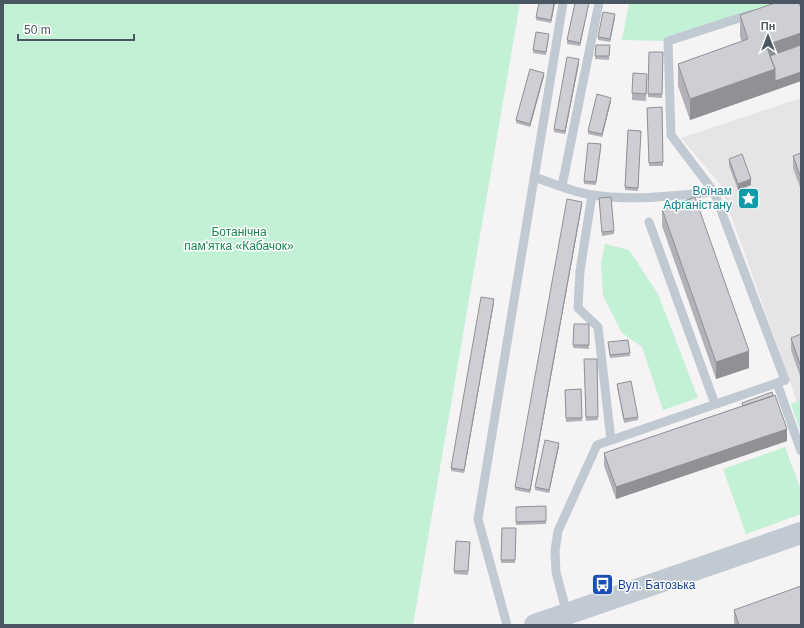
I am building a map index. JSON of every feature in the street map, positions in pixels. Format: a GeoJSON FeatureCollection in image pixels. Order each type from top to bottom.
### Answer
{"type":"FeatureCollection","features":[{"type":"Feature","properties":{"kind":"street"},"geometry":{"type":"LineString","coordinates":[[535,625],[801,533]]}},
{"type":"Feature","properties":{"kind":"lane"},"geometry":{"type":"LineString","coordinates":[[507,625],[478,519],[564,3]]}},
{"type":"Feature","properties":{"kind":"lane"},"geometry":{"type":"LineString","coordinates":[[562,186],[598,3]]}},
{"type":"Feature","properties":{"kind":"lane"},"geometry":{"type":"LineString","coordinates":[[567,614],[556,572],[555,551],[558,531],[597,445],[785,380],[714,192],[671,135],[668,41],[762,10]]}},
{"type":"Feature","properties":{"kind":"lane"},"geometry":{"type":"LineString","coordinates":[[534,177],[592,195],[631,197],[714,192]]}},
{"type":"Feature","properties":{"kind":"lane"},"geometry":{"type":"LineString","coordinates":[[592,195],[580,271],[578,308],[598,327],[611,440]]}},
{"type":"Feature","properties":{"kind":"lane"},"geometry":{"type":"LineString","coordinates":[[649,222],[715,404]]}},
{"type":"Feature","properties":{"kind":"lane"},"geometry":{"type":"LineString","coordinates":[[777,383],[801,451]]}},
{"type":"Feature","properties":{"kind":"shaded area"},"geometry":{"type":"Polygon","coordinates":[[[801,98],[801,413],[720,184],[681,138],[801,98]]]}},
{"type":"Feature","properties":{"kind":"green space","name":"Ботанічна пам'ятка «Кабачок»"},"geometry":{"type":"Polygon","coordinates":[[[3,3],[520,3],[413,625],[3,625],[3,3]]]}},
{"type":"Feature","properties":{"kind":"green space"},"geometry":{"type":"Polygon","coordinates":[[[629,3],[784,3],[664,41],[622,40],[629,3]]]}},
{"type":"Feature","properties":{"kind":"green space"},"geometry":{"type":"Polygon","coordinates":[[[605,244],[629,250],[658,294],[698,398],[663,410],[642,347],[622,333],[603,296],[601,264],[605,244]]]}},
{"type":"Feature","properties":{"kind":"green space"},"geometry":{"type":"Polygon","coordinates":[[[801,400],[801,433],[791,404],[801,400]]]}},
{"type":"Feature","properties":{"kind":"green space"},"geometry":{"type":"Polygon","coordinates":[[[785,447],[801,490],[801,514],[746,534],[723,469],[785,447]]]}},
{"type":"Feature","properties":{"kind":"building"},"geometry":{"type":"Polygon","coordinates":[[[539,3],[554,3],[551,20],[536,17],[539,3]]]}},
{"type":"Feature","properties":{"kind":"building"},"geometry":{"type":"Polygon","coordinates":[[[575,3],[589,3],[580,43],[567,40],[575,3]]]}},
{"type":"Feature","properties":{"kind":"building"},"geometry":{"type":"Polygon","coordinates":[[[775,3],[799,3],[801,8],[801,33],[766,45],[775,69],[690,99],[678,64],[748,39],[740,15],[775,3]]]}},
{"type":"Feature","properties":{"kind":"building"},"geometry":{"type":"Polygon","coordinates":[[[603,12],[615,14],[610,39],[598,37],[603,12]]]}},
{"type":"Feature","properties":{"kind":"building"},"geometry":{"type":"Polygon","coordinates":[[[536,32],[549,34],[546,52],[533,50],[536,32]]]}},
{"type":"Feature","properties":{"kind":"building"},"geometry":{"type":"Polygon","coordinates":[[[596,45],[610,45],[609,56],[595,56],[596,45]]]}},
{"type":"Feature","properties":{"kind":"building"},"geometry":{"type":"Polygon","coordinates":[[[801,45],[801,72],[775,81],[775,69],[770,56],[801,45]]]}},
{"type":"Feature","properties":{"kind":"building"},"geometry":{"type":"Polygon","coordinates":[[[649,52],[663,52],[662,94],[648,94],[649,52]]]}},
{"type":"Feature","properties":{"kind":"building"},"geometry":{"type":"Polygon","coordinates":[[[567,57],[579,59],[565,131],[554,129],[567,57]]]}},
{"type":"Feature","properties":{"kind":"building"},"geometry":{"type":"Polygon","coordinates":[[[530,69],[544,73],[530,124],[516,120],[530,69]]]}},
{"type":"Feature","properties":{"kind":"building"},"geometry":{"type":"Polygon","coordinates":[[[633,73],[647,74],[646,94],[632,93],[633,73]]]}},
{"type":"Feature","properties":{"kind":"building"},"geometry":{"type":"Polygon","coordinates":[[[597,94],[611,98],[602,134],[588,131],[597,94]]]}},
{"type":"Feature","properties":{"kind":"building"},"geometry":{"type":"Polygon","coordinates":[[[662,107],[663,162],[649,163],[647,108],[662,107]]]}},
{"type":"Feature","properties":{"kind":"building"},"geometry":{"type":"Polygon","coordinates":[[[628,130],[641,131],[638,188],[625,187],[628,130]]]}},
{"type":"Feature","properties":{"kind":"building"},"geometry":{"type":"Polygon","coordinates":[[[588,143],[601,144],[596,182],[584,181],[588,143]]]}},
{"type":"Feature","properties":{"kind":"building"},"geometry":{"type":"Polygon","coordinates":[[[801,153],[801,178],[793,156],[801,153]]]}},
{"type":"Feature","properties":{"kind":"building"},"geometry":{"type":"Polygon","coordinates":[[[742,154],[751,179],[738,184],[729,159],[742,154]]]}},
{"type":"Feature","properties":{"kind":"building"},"geometry":{"type":"Polygon","coordinates":[[[611,197],[614,231],[602,232],[599,198],[611,197]]]}},
{"type":"Feature","properties":{"kind":"building"},"geometry":{"type":"Polygon","coordinates":[[[695,197],[749,351],[716,362],[662,209],[695,197]]]}},
{"type":"Feature","properties":{"kind":"building"},"geometry":{"type":"Polygon","coordinates":[[[567,199],[582,202],[530,490],[515,487],[567,199]]]}},
{"type":"Feature","properties":{"kind":"building"},"geometry":{"type":"Polygon","coordinates":[[[481,297],[494,299],[464,470],[451,468],[481,297]]]}},
{"type":"Feature","properties":{"kind":"building"},"geometry":{"type":"Polygon","coordinates":[[[574,324],[589,324],[589,345],[573,345],[574,324]]]}},
{"type":"Feature","properties":{"kind":"building"},"geometry":{"type":"Polygon","coordinates":[[[801,334],[801,367],[791,338],[801,334]]]}},
{"type":"Feature","properties":{"kind":"building"},"geometry":{"type":"Polygon","coordinates":[[[628,340],[630,353],[610,355],[608,342],[628,340]]]}},
{"type":"Feature","properties":{"kind":"building"},"geometry":{"type":"Polygon","coordinates":[[[584,359],[597,359],[598,417],[586,417],[584,359]]]}},
{"type":"Feature","properties":{"kind":"building"},"geometry":{"type":"Polygon","coordinates":[[[631,381],[638,417],[624,419],[617,384],[631,381]]]}},
{"type":"Feature","properties":{"kind":"building"},"geometry":{"type":"Polygon","coordinates":[[[581,389],[582,418],[566,418],[565,390],[581,389]]]}},
{"type":"Feature","properties":{"kind":"building"},"geometry":{"type":"Polygon","coordinates":[[[772,392],[773,396],[743,406],[742,403],[772,392]]]}},
{"type":"Feature","properties":{"kind":"building"},"geometry":{"type":"Polygon","coordinates":[[[775,395],[787,429],[616,487],[604,453],[775,395]]]}},
{"type":"Feature","properties":{"kind":"building"},"geometry":{"type":"Polygon","coordinates":[[[545,440],[559,443],[549,490],[535,487],[545,440]]]}},
{"type":"Feature","properties":{"kind":"building"},"geometry":{"type":"Polygon","coordinates":[[[546,506],[546,521],[516,522],[516,507],[546,506]]]}},
{"type":"Feature","properties":{"kind":"building"},"geometry":{"type":"Polygon","coordinates":[[[502,528],[516,528],[515,560],[501,560],[502,528]]]}},
{"type":"Feature","properties":{"kind":"building"},"geometry":{"type":"Polygon","coordinates":[[[456,541],[470,542],[468,571],[454,571],[456,541]]]}},
{"type":"Feature","properties":{"kind":"building"},"geometry":{"type":"Polygon","coordinates":[[[801,586],[801,625],[739,625],[734,610],[801,586]]]}},
{"type":"Feature","properties":{"kind":"place","name":"Воїнам Афганістану"},"geometry":{"type":"Point","coordinates":[748,198]}},
{"type":"Feature","properties":{"kind":"place","name":"Вул. Батозька"},"geometry":{"type":"Point","coordinates":[603,585]}}]}
